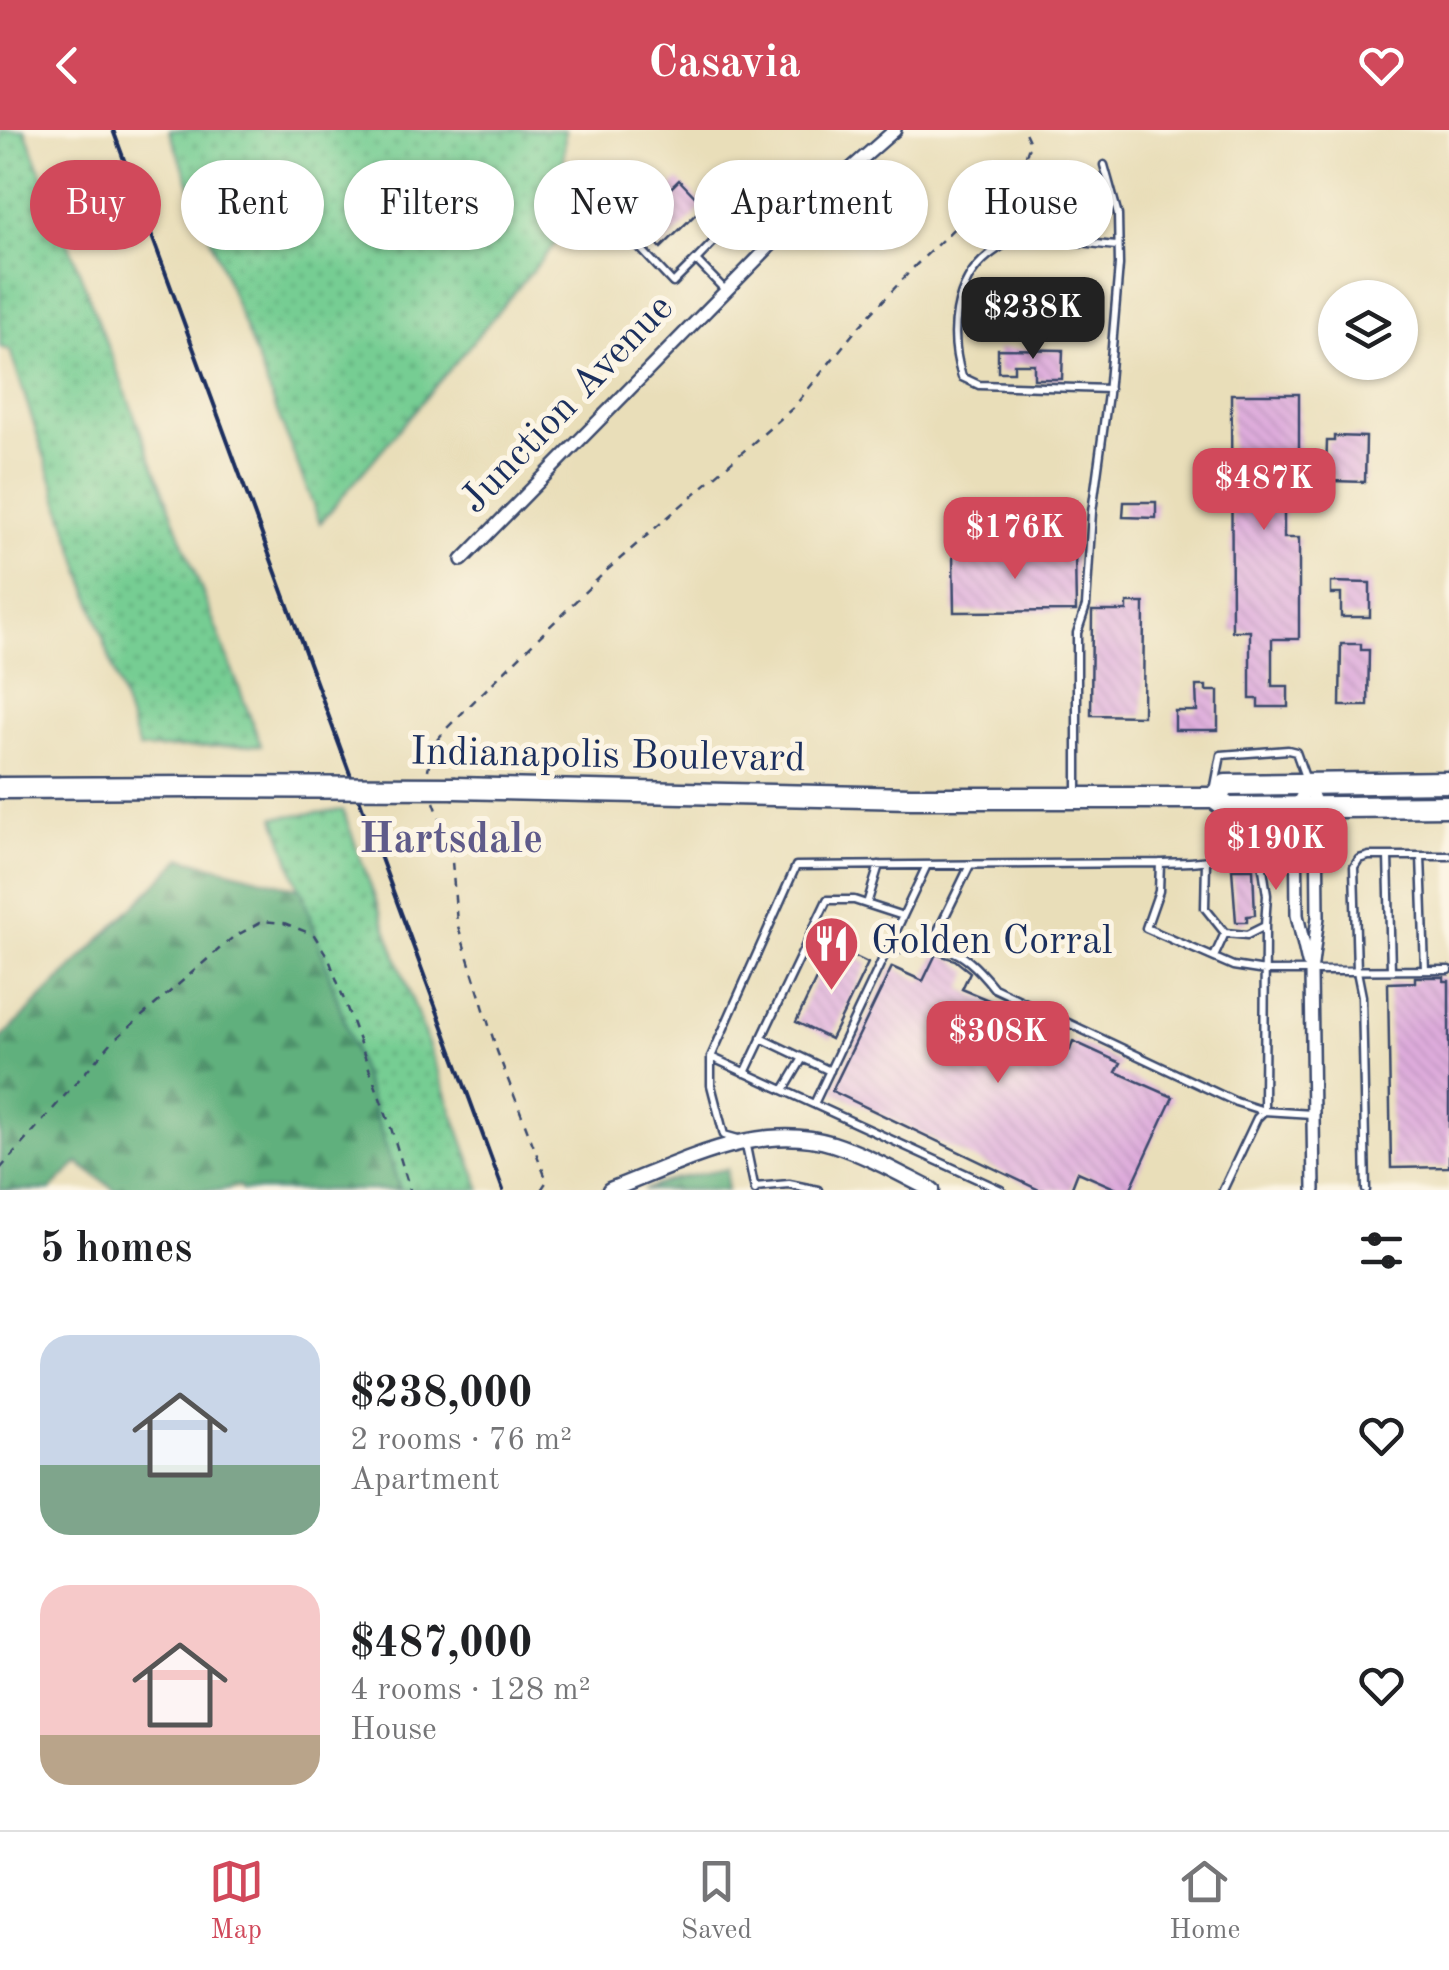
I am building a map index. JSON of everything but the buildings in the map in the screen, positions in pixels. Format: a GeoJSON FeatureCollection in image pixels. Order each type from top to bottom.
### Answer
{"type":"FeatureCollection","features":[{"type":"Feature","properties":{"kind":"highway","name":"Indianapolis Boulevard"},"geometry":{"type":"LineString","coordinates":[[1214,798],[1226,785],[1449,782]]}},
{"type":"Feature","properties":{"kind":"highway","name":"Indianapolis Boulevard"},"geometry":{"type":"LineString","coordinates":[[0,788],[455,788],[892,797],[1214,798],[1228,808],[1449,806]]}},
{"type":"Feature","properties":{"kind":"street","name":"Junction Avenue"},"geometry":{"type":"LineString","coordinates":[[462,560],[815,200],[895,130]]}},
{"type":"Feature","properties":{"kind":"street"},"geometry":{"type":"LineString","coordinates":[[1308,784],[1296,915],[1311,972]]}},
{"type":"Feature","properties":{"kind":"street"},"geometry":{"type":"LineString","coordinates":[[1308,784],[1318,918],[1311,972],[1314,1190]]}},
{"type":"Feature","properties":{"kind":"street"},"geometry":{"type":"LineString","coordinates":[[610,1190],[745,1141],[776,1138],[832,1144],[932,1190]]}},
{"type":"Feature","properties":{"kind":"lane"},"geometry":{"type":"LineString","coordinates":[[1077,798],[1077,633],[1086,606],[1092,512],[1109,389],[1118,246],[1118,215],[1113,197]]}},
{"type":"Feature","properties":{"kind":"lane"},"geometry":{"type":"LineString","coordinates":[[1109,389],[979,385],[962,377],[954,326],[963,288],[982,260],[1015,239],[1118,246]]}},
{"type":"Feature","properties":{"kind":"lane"},"geometry":{"type":"LineString","coordinates":[[642,250],[673,283],[706,250]]}},
{"type":"Feature","properties":{"kind":"lane"},"geometry":{"type":"LineString","coordinates":[[696,260],[726,291]]}},
{"type":"Feature","properties":{"kind":"lane"},"geometry":{"type":"LineString","coordinates":[[1214,798],[1221,755],[1296,752],[1308,784]]}},
{"type":"Feature","properties":{"kind":"lane"},"geometry":{"type":"LineString","coordinates":[[818,1190],[789,1184],[755,1189],[745,1141],[724,1135],[711,1085],[711,1057],[796,866],[1206,861],[1229,854],[1255,856],[1262,862],[1267,895],[1264,1111],[1223,1190]]}},
{"type":"Feature","properties":{"kind":"lane"},"geometry":{"type":"LineString","coordinates":[[1388,856],[1390,970]]}},
{"type":"Feature","properties":{"kind":"lane"},"geometry":{"type":"LineString","coordinates":[[1421,856],[1425,970]]}},
{"type":"Feature","properties":{"kind":"lane"},"geometry":{"type":"LineString","coordinates":[[1366,1190],[1362,996],[1357,971],[1354,867],[1360,859],[1449,856]]}},
{"type":"Feature","properties":{"kind":"lane"},"geometry":{"type":"LineString","coordinates":[[1206,861],[1206,908],[1225,933],[1247,935],[1265,926]]}},
{"type":"Feature","properties":{"kind":"lane"},"geometry":{"type":"LineString","coordinates":[[1160,862],[1159,891],[1146,928],[1233,966],[1265,972],[1449,970]]}},
{"type":"Feature","properties":{"kind":"lane"},"geometry":{"type":"LineString","coordinates":[[932,943],[970,864]]}},
{"type":"Feature","properties":{"kind":"lane"},"geometry":{"type":"LineString","coordinates":[[814,1104],[927,865]]}},
{"type":"Feature","properties":{"kind":"lane"},"geometry":{"type":"LineString","coordinates":[[867,904],[879,866]]}},
{"type":"Feature","properties":{"kind":"lane"},"geometry":{"type":"LineString","coordinates":[[745,1072],[827,900],[854,900],[903,916]]}},
{"type":"Feature","properties":{"kind":"lane"},"geometry":{"type":"LineString","coordinates":[[1214,957],[1225,933]]}},
{"type":"Feature","properties":{"kind":"lane"},"geometry":{"type":"LineString","coordinates":[[886,952],[932,943],[973,962],[994,988],[1236,1102],[1264,1111],[1313,1114]]}},
{"type":"Feature","properties":{"kind":"lane"},"geometry":{"type":"LineString","coordinates":[[761,1038],[830,1070]]}},
{"type":"Feature","properties":{"kind":"lane"},"geometry":{"type":"LineString","coordinates":[[711,1057],[1001,1190]]}},
{"type":"Feature","properties":{"kind":"lane"},"geometry":{"type":"LineString","coordinates":[[784,1090],[802,1058]]}},
{"type":"Feature","properties":{"kind":"path"},"geometry":{"type":"LineString","coordinates":[[429,781],[432,746],[606,571],[793,408],[914,267],[1024,161],[1030,143],[1024,130]]}},
{"type":"Feature","properties":{"kind":"path"},"geometry":{"type":"LineString","coordinates":[[431,794],[451,849],[457,923],[497,1050],[547,1180],[542,1190]]}},
{"type":"Feature","properties":{"kind":"path"},"geometry":{"type":"LineString","coordinates":[[0,1169],[112,1042],[232,938],[263,921],[284,923],[314,935],[329,959],[410,1190]]}},
{"type":"Feature","properties":{"kind":"green space"},"geometry":{"type":"Polygon","coordinates":[[[0,130],[25,130],[37,160],[30,160],[30,250],[71,250],[261,745],[139,749],[10,350],[0,347],[0,130]]]}},
{"type":"Feature","properties":{"kind":"green space"},"geometry":{"type":"Polygon","coordinates":[[[169,130],[565,130],[564,160],[534,160],[534,250],[550,250],[320,523],[215,250],[324,250],[324,160],[181,161],[169,130]]]}},
{"type":"Feature","properties":{"kind":"green space"},"geometry":{"type":"Polygon","coordinates":[[[343,810],[481,1190],[400,1190],[275,817],[343,810]]]}},
{"type":"Feature","properties":{"kind":"green space"},"geometry":{"type":"Polygon","coordinates":[[[182,858],[301,889],[400,1190],[242,1190],[239,1186],[220,1190],[115,1190],[78,1163],[50,1190],[0,1190],[0,1040],[182,858]]]}},
{"type":"Feature","properties":{"kind":"green space"},"geometry":{"type":"Polygon","coordinates":[[[727,1169],[727,1190],[643,1190],[673,1179],[727,1169]]]}},
{"type":"Feature","properties":{"kind":"railway"},"geometry":{"type":"LineString","coordinates":[[113,130],[503,1190]]}},
{"type":"Feature","properties":{"kind":"place","name":"Golden Corral"},"geometry":{"type":"Point","coordinates":[832,992]}},
{"type":"Feature","properties":{"kind":"district","name":"Hartsdale"},"geometry":{"type":"Point","coordinates":[451,841]}}]}
